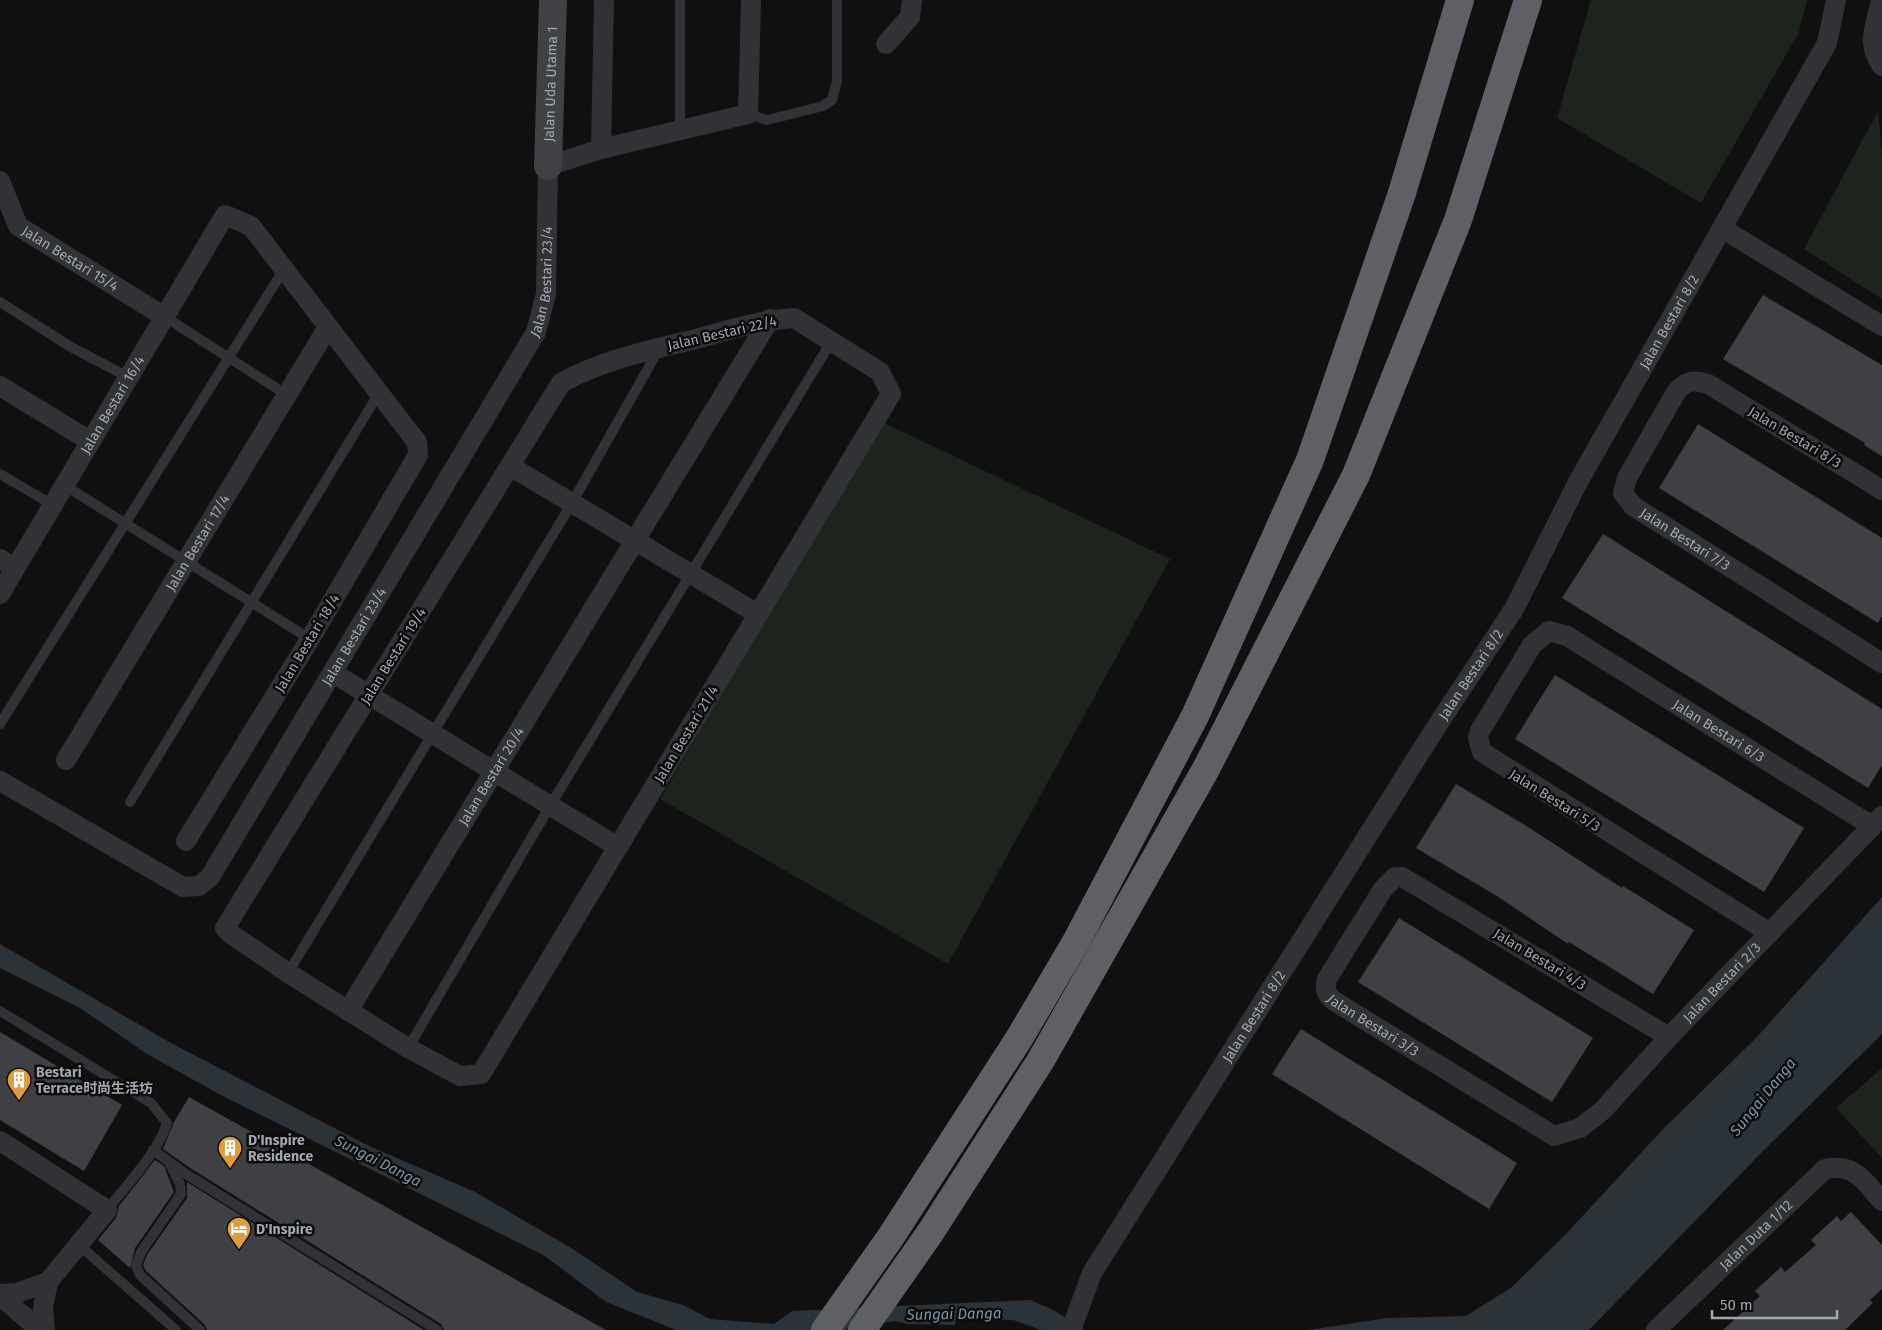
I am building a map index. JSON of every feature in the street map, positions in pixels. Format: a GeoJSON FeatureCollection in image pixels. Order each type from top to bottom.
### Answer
{"type":"FeatureCollection","features":[{"type":"Feature","properties":{"kind":"highway"},"geometry":{"type":"LineString","coordinates":[[825,1330],[890,1238],[973,1111],[1078,940],[1195,716],[1310,460],[1402,193],[1460,0]]}},
{"type":"Feature","properties":{"kind":"highway"},"geometry":{"type":"LineString","coordinates":[[862,1330],[930,1234],[1041,1060],[1151,869],[1207,767],[1356,474],[1458,220],[1528,0]]}},
{"type":"Feature","properties":{"kind":"street","name":"Jalan Uda Utama 1"},"geometry":{"type":"LineString","coordinates":[[548,166],[553,0]]}},
{"type":"Feature","properties":{"kind":"street"},"geometry":{"type":"LineString","coordinates":[[602,149],[604,0]]}},
{"type":"Feature","properties":{"kind":"street"},"geometry":{"type":"LineString","coordinates":[[548,166],[602,149],[748,114],[751,0]]}},
{"type":"Feature","properties":{"kind":"street"},"geometry":{"type":"LineString","coordinates":[[886,44],[910,17],[912,0]]}},
{"type":"Feature","properties":{"kind":"street","name":"Jalan Bestari 8/2"},"geometry":{"type":"LineString","coordinates":[[1071,1330],[1092,1273],[1434,729],[1514,609],[1578,482],[1723,229],[1827,42],[1836,0]]}},
{"type":"Feature","properties":{"kind":"street"},"geometry":{"type":"LineString","coordinates":[[1882,0],[1872,44],[1876,58],[1882,66]]}},
{"type":"Feature","properties":{"kind":"street","name":"Jalan Bestari 23/4"},"geometry":{"type":"LineString","coordinates":[[0,781],[183,888],[199,886],[210,877],[536,332],[546,294],[548,166]]}},
{"type":"Feature","properties":{"kind":"street","name":"Jalan Bestari 15/4"},"geometry":{"type":"LineString","coordinates":[[0,181],[18,226],[165,317]]}},
{"type":"Feature","properties":{"kind":"street","name":"Jalan Bestari 16/4"},"geometry":{"type":"LineString","coordinates":[[0,594],[8,564],[53,505],[225,215],[251,226],[284,269]]}},
{"type":"Feature","properties":{"kind":"street"},"geometry":{"type":"LineString","coordinates":[[1723,229],[1882,326]]}},
{"type":"Feature","properties":{"kind":"street"},"geometry":{"type":"LineString","coordinates":[[284,269],[379,393]]}},
{"type":"Feature","properties":{"kind":"street","name":"Jalan Bestari 22/4"},"geometry":{"type":"LineString","coordinates":[[561,383],[581,372],[660,348],[770,319],[794,318],[880,372],[891,394]]}},
{"type":"Feature","properties":{"kind":"street","name":"Jalan Bestari 20/4"},"geometry":{"type":"LineString","coordinates":[[348,1011],[770,319]]}},
{"type":"Feature","properties":{"kind":"street","name":"Jalan Bestari 17/4"},"geometry":{"type":"LineString","coordinates":[[66,760],[328,327]]}},
{"type":"Feature","properties":{"kind":"street","name":"Jalan Bestari 7/3"},"geometry":{"type":"LineString","coordinates":[[1708,384],[1699,381],[1688,381],[1674,394],[1624,485],[1623,493],[1626,500],[1882,663]]}},
{"type":"Feature","properties":{"kind":"street","name":"Jalan Bestari 19/4"},"geometry":{"type":"LineString","coordinates":[[288,973],[225,928],[561,383]]}},
{"type":"Feature","properties":{"kind":"street","name":"Jalan Bestari 8/3"},"geometry":{"type":"LineString","coordinates":[[1708,384],[1882,490]]}},
{"type":"Feature","properties":{"kind":"street"},"geometry":{"type":"LineString","coordinates":[[0,386],[90,441]]}},
{"type":"Feature","properties":{"kind":"street","name":"Jalan Bestari 18/4"},"geometry":{"type":"LineString","coordinates":[[186,841],[310,639],[418,455],[417,442],[379,393]]}},
{"type":"Feature","properties":{"kind":"street","name":"Jalan Bestari 21/4"},"geometry":{"type":"LineString","coordinates":[[408,1048],[460,1076],[481,1074],[891,394]]}},
{"type":"Feature","properties":{"kind":"street"},"geometry":{"type":"LineString","coordinates":[[510,466],[758,614]]}},
{"type":"Feature","properties":{"kind":"street","name":"Jalan Bestari 5/3"},"geometry":{"type":"LineString","coordinates":[[1567,636],[1548,630],[1532,644],[1480,731],[1478,738],[1482,752],[1770,933]]}},
{"type":"Feature","properties":{"kind":"street","name":"Jalan Bestari 6/3"},"geometry":{"type":"LineString","coordinates":[[1567,636],[1877,821]]}},
{"type":"Feature","properties":{"kind":"street"},"geometry":{"type":"LineString","coordinates":[[333,673],[618,847]]}},
{"type":"Feature","properties":{"kind":"street","name":"Jalan Bestari 2/3"},"geometry":{"type":"LineString","coordinates":[[1554,1136],[1580,1128],[1604,1110],[1669,1038],[1877,821]]}},
{"type":"Feature","properties":{"kind":"street","name":"Jalan Bestari 3/3"},"geometry":{"type":"LineString","coordinates":[[1411,880],[1395,877],[1383,889],[1327,979],[1325,987],[1327,994],[1334,1001],[1554,1136]]}},
{"type":"Feature","properties":{"kind":"street","name":"Jalan Bestari 4/3"},"geometry":{"type":"LineString","coordinates":[[1411,880],[1669,1038]]}},
{"type":"Feature","properties":{"kind":"street"},"geometry":{"type":"LineString","coordinates":[[288,973],[408,1048]]}},
{"type":"Feature","properties":{"kind":"street"},"geometry":{"type":"LineString","coordinates":[[0,1141],[107,1210],[48,1282],[43,1307],[45,1330]]}},
{"type":"Feature","properties":{"kind":"street","name":"Jalan Duta 1/12"},"geometry":{"type":"LineString","coordinates":[[1656,1330],[1825,1169],[1839,1166],[1852,1170],[1882,1201]]}},
{"type":"Feature","properties":{"kind":"street"},"geometry":{"type":"LineString","coordinates":[[0,1295],[17,1293],[48,1282]]}},
{"type":"Feature","properties":{"kind":"street"},"geometry":{"type":"LineString","coordinates":[[0,1295],[40,1330]]}},
{"type":"Feature","properties":{"kind":"lane"},"geometry":{"type":"LineString","coordinates":[[680,0],[680,131]]}},
{"type":"Feature","properties":{"kind":"lane"},"geometry":{"type":"LineString","coordinates":[[748,114],[768,120],[823,106],[832,100],[837,81],[837,0]]}},
{"type":"Feature","properties":{"kind":"lane"},"geometry":{"type":"LineString","coordinates":[[0,724],[284,269]]}},
{"type":"Feature","properties":{"kind":"lane"},"geometry":{"type":"LineString","coordinates":[[0,302],[71,348],[128,378]]}},
{"type":"Feature","properties":{"kind":"lane"},"geometry":{"type":"LineString","coordinates":[[165,317],[287,396]]}},
{"type":"Feature","properties":{"kind":"lane"},"geometry":{"type":"LineString","coordinates":[[408,1048],[550,806],[831,342]]}},
{"type":"Feature","properties":{"kind":"lane"},"geometry":{"type":"LineString","coordinates":[[288,973],[572,503],[660,348]]}},
{"type":"Feature","properties":{"kind":"lane"},"geometry":{"type":"LineString","coordinates":[[130,802],[250,602],[379,393]]}},
{"type":"Feature","properties":{"kind":"lane"},"geometry":{"type":"LineString","coordinates":[[0,474],[53,505]]}},
{"type":"Feature","properties":{"kind":"lane"},"geometry":{"type":"LineString","coordinates":[[64,486],[310,639]]}},
{"type":"Feature","properties":{"kind":"lane"},"geometry":{"type":"LineString","coordinates":[[0,1011],[151,1103],[167,1123],[153,1150],[107,1210]]}},
{"type":"Feature","properties":{"kind":"lane"},"geometry":{"type":"LineString","coordinates":[[153,1150],[170,1163],[437,1330]]}},
{"type":"Feature","properties":{"kind":"lane"},"geometry":{"type":"LineString","coordinates":[[170,1163],[180,1184],[181,1194],[141,1252],[136,1265],[140,1275],[200,1330]]}},
{"type":"Feature","properties":{"kind":"lane"},"geometry":{"type":"LineString","coordinates":[[79,1244],[176,1330]]}},
{"type":"Feature","properties":{"kind":"shaded area"},"geometry":{"type":"Polygon","coordinates":[[[1591,0],[1807,0],[1799,32],[1701,203],[1557,118],[1591,0]]]}},
{"type":"Feature","properties":{"kind":"shaded area"},"geometry":{"type":"Polygon","coordinates":[[[1878,111],[1882,155],[1882,299],[1804,249],[1878,111]]]}},
{"type":"Feature","properties":{"kind":"shaded area"},"geometry":{"type":"Polygon","coordinates":[[[880,421],[1170,559],[948,964],[660,799],[880,421]]]}},
{"type":"Feature","properties":{"kind":"shaded area"},"geometry":{"type":"Polygon","coordinates":[[[1882,1068],[1882,1158],[1836,1108],[1882,1068]]]}},
{"type":"Feature","properties":{"kind":"water","name":"Sungai Danga"},"geometry":{"type":"Polygon","coordinates":[[[1882,897],[1882,1034],[1764,1150],[1589,1330],[1309,1330],[1387,1318],[1466,1316],[1512,1287],[1566,1234],[1664,1128],[1756,1038],[1882,897]]]}},
{"type":"Feature","properties":{"kind":"water","name":"Sungai Danga"},"geometry":{"type":"Polygon","coordinates":[[[0,944],[171,1043],[367,1145],[475,1192],[568,1246],[637,1292],[683,1305],[710,1319],[774,1324],[792,1311],[1030,1300],[1055,1311],[1085,1330],[1041,1330],[1013,1320],[956,1319],[955,1325],[908,1324],[895,1321],[844,1330],[676,1330],[606,1302],[545,1256],[219,1094],[147,1054],[80,1008],[0,968],[0,944]]]}},
{"type":"Feature","properties":{"kind":"building"},"geometry":{"type":"Polygon","coordinates":[[[1763,295],[1882,365],[1882,456],[1864,445],[1865,443],[1723,359],[1763,295]]]}},
{"type":"Feature","properties":{"kind":"building"},"geometry":{"type":"Polygon","coordinates":[[[1698,424],[1882,538],[1882,616],[1878,623],[1659,488],[1698,424]]]}},
{"type":"Feature","properties":{"kind":"building"},"geometry":{"type":"Polygon","coordinates":[[[1603,534],[1882,709],[1882,765],[1868,788],[1562,598],[1603,534]]]}},
{"type":"Feature","properties":{"kind":"building"},"geometry":{"type":"Polygon","coordinates":[[[1555,675],[1804,828],[1764,892],[1515,739],[1555,675]]]}},
{"type":"Feature","properties":{"kind":"building"},"geometry":{"type":"Polygon","coordinates":[[[1456,784],[1528,827],[1622,888],[1623,886],[1694,930],[1653,994],[1569,942],[1568,944],[1500,898],[1416,848],[1456,784]]]}},
{"type":"Feature","properties":{"kind":"building"},"geometry":{"type":"Polygon","coordinates":[[[1399,918],[1593,1038],[1552,1102],[1358,982],[1399,918]]]}},
{"type":"Feature","properties":{"kind":"building"},"geometry":{"type":"Polygon","coordinates":[[[1301,1029],[1517,1163],[1489,1209],[1272,1074],[1301,1029]]]}},
{"type":"Feature","properties":{"kind":"building","name":"Bestari Terrace时尚生活坊"},"geometry":{"type":"Polygon","coordinates":[[[0,1032],[122,1105],[84,1171],[0,1120],[0,1032]]]}},
{"type":"Feature","properties":{"kind":"building"},"geometry":{"type":"Polygon","coordinates":[[[189,1097],[606,1330],[444,1330],[441,1324],[190,1168],[163,1149],[174,1122],[189,1097]]]}},
{"type":"Feature","properties":{"kind":"building"},"geometry":{"type":"Polygon","coordinates":[[[155,1160],[164,1166],[174,1192],[135,1248],[130,1268],[98,1240],[116,1218],[119,1206],[155,1160]]]}},
{"type":"Feature","properties":{"kind":"building"},"geometry":{"type":"Polygon","coordinates":[[[187,1182],[424,1330],[207,1330],[205,1325],[146,1271],[143,1265],[147,1255],[187,1198],[187,1182]]]}},
{"type":"Feature","properties":{"kind":"building"},"geometry":{"type":"Polygon","coordinates":[[[1851,1212],[1882,1245],[1882,1289],[1870,1300],[1873,1303],[1845,1330],[1723,1330],[1760,1296],[1755,1291],[1781,1267],[1785,1272],[1816,1245],[1811,1240],[1837,1216],[1841,1221],[1851,1212]]]}},
{"type":"Feature","properties":{"kind":"place","name":"Bestari Terrace时尚生活坊"},"geometry":{"type":"Point","coordinates":[19,1101]}},
{"type":"Feature","properties":{"kind":"place","name":"D'Inspire Residence"},"geometry":{"type":"Point","coordinates":[230,1169]}},
{"type":"Feature","properties":{"kind":"place","name":"D'Inspire"},"geometry":{"type":"Point","coordinates":[239,1250]}}]}
